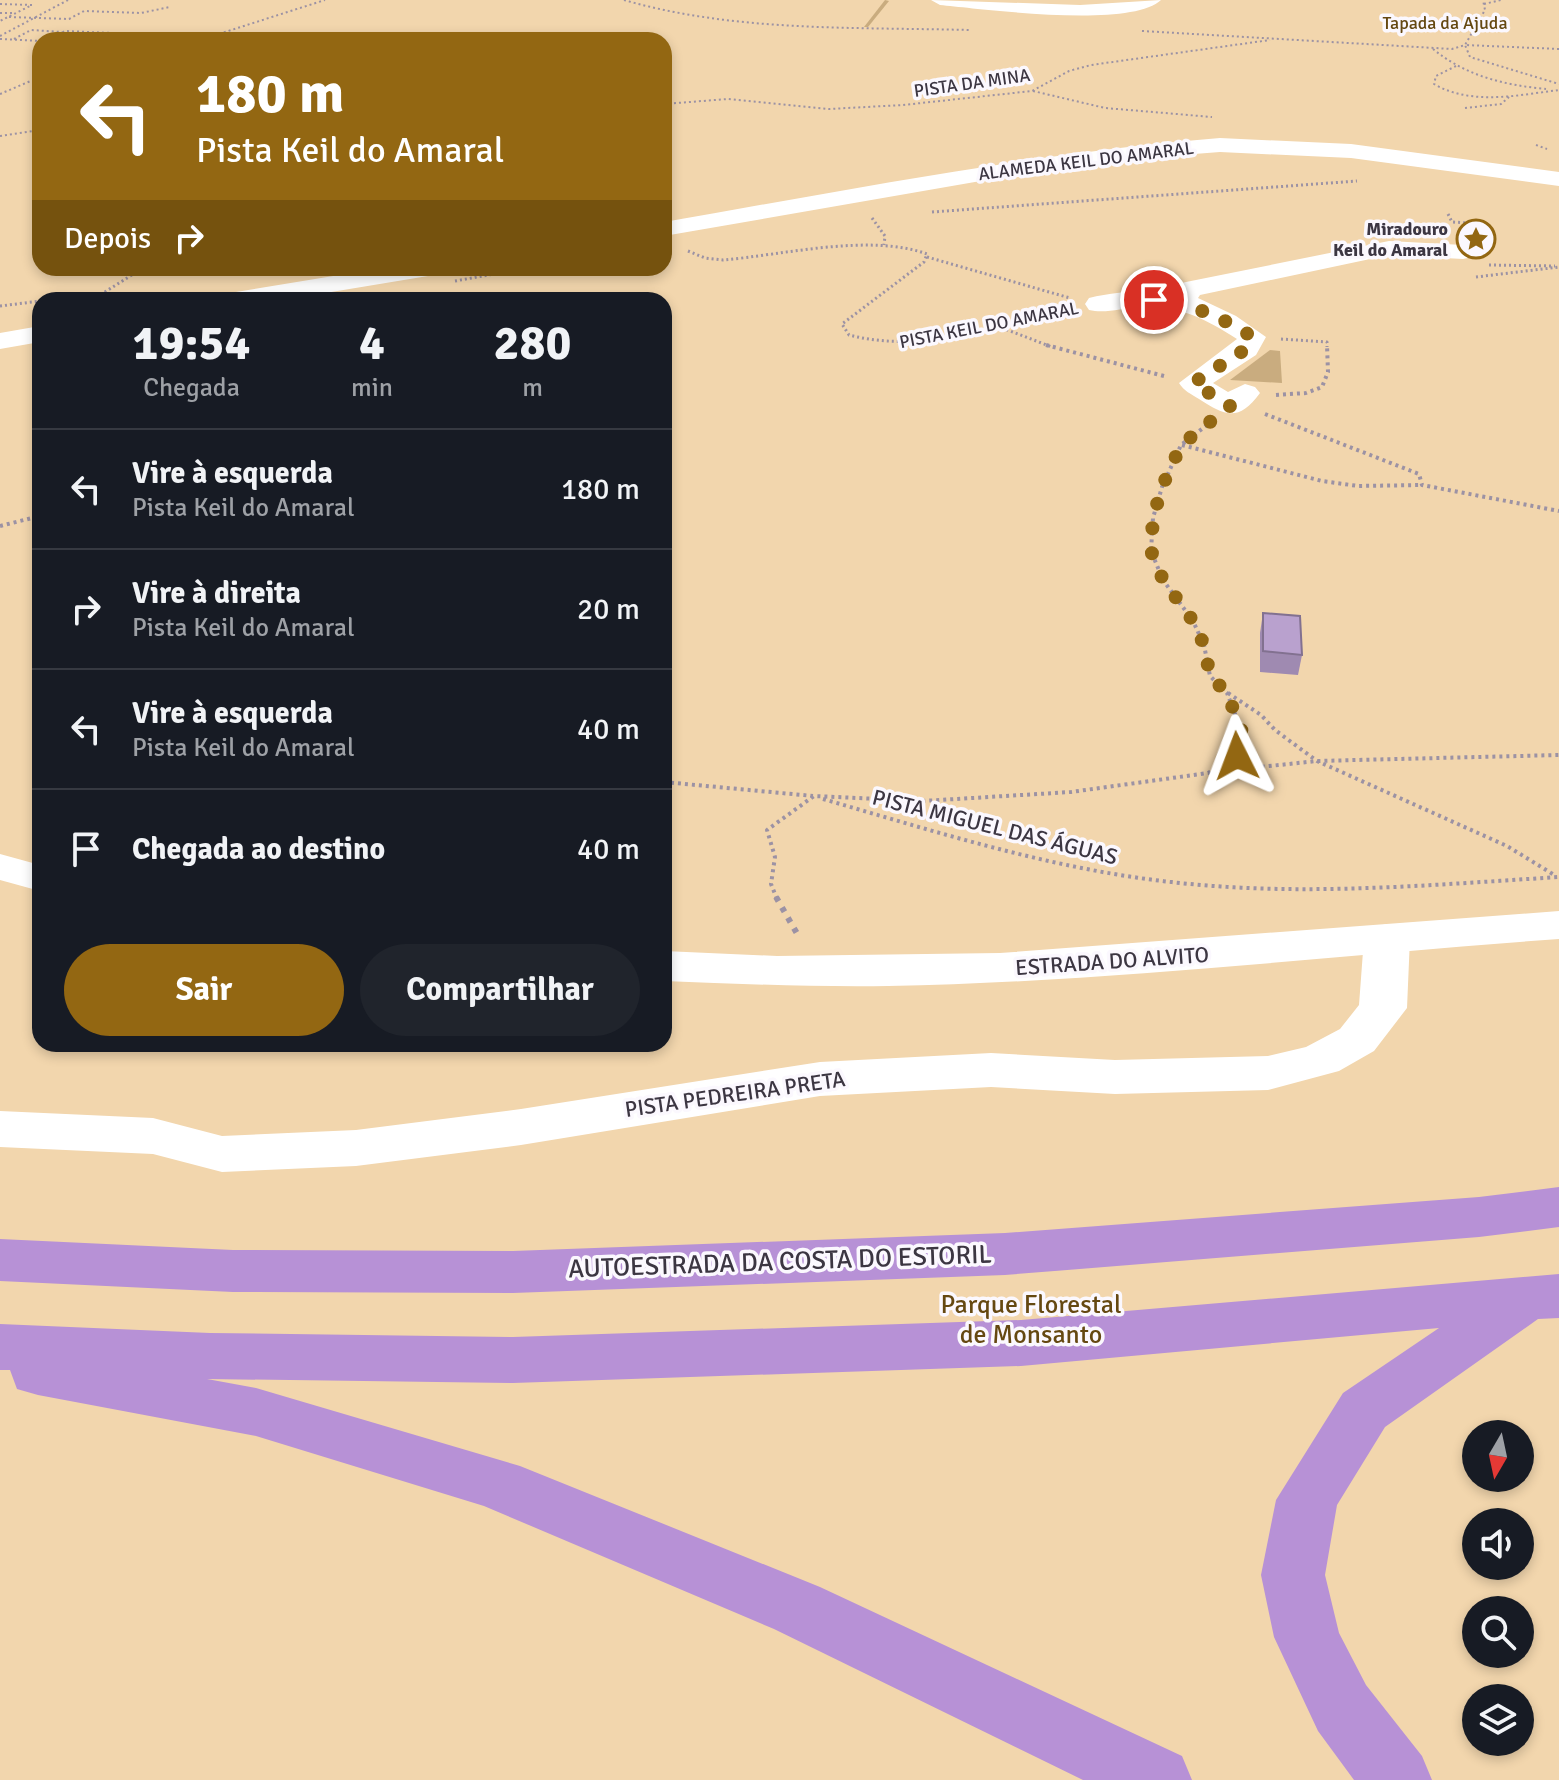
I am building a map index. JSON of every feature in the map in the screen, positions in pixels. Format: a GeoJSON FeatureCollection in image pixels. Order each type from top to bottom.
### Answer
{"type":"FeatureCollection","features":[{"type":"Feature","properties":{"kind":"highway","name":"AUTOESTRADA DA COSTA DO ESTORIL"},"geometry":{"type":"LineString","coordinates":[[0,1260],[233,1271],[513,1272],[1005,1254],[1479,1217],[1559,1207]]}},
{"type":"Feature","properties":{"kind":"highway"},"geometry":{"type":"LineString","coordinates":[[0,1347],[210,1356],[529,1359],[1021,1343],[1542,1298]]}},
{"type":"Feature","properties":{"kind":"highway"},"geometry":{"type":"LineString","coordinates":[[1397,1780],[1342,1708],[1307,1637],[1293,1575],[1307,1500],[1364,1410],[1542,1298]]}},
{"type":"Feature","properties":{"kind":"highway"},"geometry":{"type":"LineString","coordinates":[[0,1365],[256,1412],[498,1484],[797,1608],[1157,1780]]}},
{"type":"Feature","properties":{"kind":"street"},"geometry":{"type":"LineString","coordinates":[[940,0],[1090,8],[1150,1]]}},
{"type":"Feature","properties":{"kind":"street","name":"ALAMEDA KEIL DO AMARAL"},"geometry":{"type":"LineString","coordinates":[[672,228],[1033,165],[1130,152],[1220,145],[1351,151],[1559,179]]}},
{"type":"Feature","properties":{"kind":"street"},"geometry":{"type":"LineString","coordinates":[[1180,301],[1187,295],[1186,290],[1389,248],[1473,249]]}},
{"type":"Feature","properties":{"kind":"street"},"geometry":{"type":"LineString","coordinates":[[284,292],[380,276]]}},
{"type":"Feature","properties":{"kind":"street","name":"PISTA KEIL DO AMARAL"},"geometry":{"type":"LineString","coordinates":[[1098,304],[1128,300],[1180,301],[1236,326],[1252,337]]}},
{"type":"Feature","properties":{"kind":"street"},"geometry":{"type":"LineString","coordinates":[[0,341],[32,335]]}},
{"type":"Feature","properties":{"kind":"street"},"geometry":{"type":"LineString","coordinates":[[1193,383],[1246,349],[1252,337]]}},
{"type":"Feature","properties":{"kind":"street"},"geometry":{"type":"LineString","coordinates":[[1193,383],[1238,400]]}},
{"type":"Feature","properties":{"kind":"street"},"geometry":{"type":"LineString","coordinates":[[0,867],[32,876]]}},
{"type":"Feature","properties":{"kind":"street","name":"ESTRADA DO ALVITO"},"geometry":{"type":"LineString","coordinates":[[672,966],[816,972],[985,970],[1559,925]]}},
{"type":"Feature","properties":{"kind":"street","name":"PISTA PEDREIRA PRETA"},"geometry":{"type":"LineString","coordinates":[[0,1129],[153,1136],[222,1154],[371,1146],[521,1127],[820,1079],[991,1070],[1115,1077],[1268,1073],[1322,1059],[1357,1040],[1383,1008],[1387,938]]}},
{"type":"Feature","properties":{"kind":"path"},"geometry":{"type":"LineString","coordinates":[[27,5],[36,0]]}},
{"type":"Feature","properties":{"kind":"path"},"geometry":{"type":"LineString","coordinates":[[0,38],[68,0]]}},
{"type":"Feature","properties":{"kind":"path"},"geometry":{"type":"LineString","coordinates":[[225,32],[325,0]]}},
{"type":"Feature","properties":{"kind":"path"},"geometry":{"type":"LineString","coordinates":[[1501,0],[1484,2],[1485,10],[1465,45],[1470,57],[1525,77],[1559,84]]}},
{"type":"Feature","properties":{"kind":"path"},"geometry":{"type":"LineString","coordinates":[[0,4],[32,5],[0,21]]}},
{"type":"Feature","properties":{"kind":"path"},"geometry":{"type":"LineString","coordinates":[[9,17],[69,19],[84,11],[141,13],[170,7]]}},
{"type":"Feature","properties":{"kind":"path"},"geometry":{"type":"LineString","coordinates":[[0,13],[16,13]]}},
{"type":"Feature","properties":{"kind":"path"},"geometry":{"type":"LineString","coordinates":[[14,39],[31,30],[63,32]]}},
{"type":"Feature","properties":{"kind":"path"},"geometry":{"type":"LineString","coordinates":[[0,38],[32,40]]}},
{"type":"Feature","properties":{"kind":"path","name":"PISTA DA MINA"},"geometry":{"type":"LineString","coordinates":[[672,103],[728,99],[829,109],[903,105],[1032,91],[1069,71],[1100,63],[1239,47],[1279,39],[1433,49],[1465,45],[1559,49]]}},
{"type":"Feature","properties":{"kind":"path"},"geometry":{"type":"LineString","coordinates":[[1433,49],[1456,66],[1507,84],[1559,90]]}},
{"type":"Feature","properties":{"kind":"path"},"geometry":{"type":"LineString","coordinates":[[1456,66],[1436,76],[1434,84],[1442,90],[1470,96],[1511,96],[1559,90]]}},
{"type":"Feature","properties":{"kind":"path"},"geometry":{"type":"LineString","coordinates":[[0,94],[32,80]]}},
{"type":"Feature","properties":{"kind":"path"},"geometry":{"type":"LineString","coordinates":[[1465,108],[1501,104],[1511,96]]}},
{"type":"Feature","properties":{"kind":"path"},"geometry":{"type":"LineString","coordinates":[[0,136],[32,131]]}},
{"type":"Feature","properties":{"kind":"path"},"geometry":{"type":"LineString","coordinates":[[928,212],[1370,179]]}},
{"type":"Feature","properties":{"kind":"path"},"geometry":{"type":"LineString","coordinates":[[1448,214],[1452,222],[1469,223],[1473,249],[1559,266]]}},
{"type":"Feature","properties":{"kind":"path"},"geometry":{"type":"LineString","coordinates":[[884,245],[885,236],[871,217],[885,216]]}},
{"type":"Feature","properties":{"kind":"path"},"geometry":{"type":"LineString","coordinates":[[683,248],[705,258],[723,260],[884,245],[921,250],[927,257],[1098,304]]}},
{"type":"Feature","properties":{"kind":"path","name":"PISTA KEIL DO AMARAL"},"geometry":{"type":"LineString","coordinates":[[927,257],[845,319],[843,330],[860,339],[900,344],[1098,304]]}},
{"type":"Feature","properties":{"kind":"path"},"geometry":{"type":"LineString","coordinates":[[107,292],[131,276]]}},
{"type":"Feature","properties":{"kind":"path"},"geometry":{"type":"LineString","coordinates":[[0,306],[32,302]]}},
{"type":"Feature","properties":{"kind":"path"},"geometry":{"type":"LineString","coordinates":[[996,326],[1058,349],[1193,383]]}},
{"type":"Feature","properties":{"kind":"path"},"geometry":{"type":"LineString","coordinates":[[1252,337],[1327,342],[1330,377],[1327,384],[1315,390],[1238,400],[1181,445],[1162,487],[1153,518],[1151,551],[1163,580],[1193,621],[1204,645],[1210,676],[1227,693],[1261,715],[1275,730],[1317,761],[1507,846],[1558,877]]}},
{"type":"Feature","properties":{"kind":"path"},"geometry":{"type":"LineString","coordinates":[[1238,400],[1419,474],[1422,485]]}},
{"type":"Feature","properties":{"kind":"path"},"geometry":{"type":"LineString","coordinates":[[1181,445],[1322,481],[1358,486],[1422,485],[1559,511]]}},
{"type":"Feature","properties":{"kind":"path"},"geometry":{"type":"LineString","coordinates":[[0,526],[32,518]]}},
{"type":"Feature","properties":{"kind":"path"},"geometry":{"type":"LineString","coordinates":[[1208,773],[1237,756],[1242,732],[1227,693]]}},
{"type":"Feature","properties":{"kind":"path"},"geometry":{"type":"LineString","coordinates":[[802,941],[780,907],[771,884],[775,857],[767,830],[814,796],[923,801],[1071,792],[1317,761],[1559,755]]}},
{"type":"Feature","properties":{"kind":"path","name":"PISTA MIGUEL DAS ÁGUAS"},"geometry":{"type":"LineString","coordinates":[[672,783],[814,796],[1015,853],[1119,875],[1218,887],[1322,891],[1558,877]]}},
{"type":"Feature","properties":{"kind":"green space","name":"Parque Florestal de Monsanto"},"geometry":{"type":"Polygon","coordinates":[[[0,0],[1559,0],[1559,1780],[0,1780],[0,0]]]}},
{"type":"Feature","properties":{"kind":"shaded area"},"geometry":{"type":"Polygon","coordinates":[[[1270,350],[1280,351],[1282,383],[1230,380],[1270,350]]]}},
{"type":"Feature","properties":{"kind":"building"},"geometry":{"type":"Polygon","coordinates":[[[1263,613],[1300,616],[1302,655],[1263,651],[1263,613]]]}},
{"type":"Feature","properties":{"kind":"waterway"},"geometry":{"type":"LineString","coordinates":[[866,26],[887,1]]}},
{"type":"Feature","properties":{"kind":"place","name":"Miradouro Keil do Amaral"},"geometry":{"type":"Point","coordinates":[1476,239]}},
{"type":"Feature","properties":{"kind":"route"},"geometry":{"type":"LineString","coordinates":[[1154,300],[1180,301],[1236,326],[1252,337],[1246,349],[1193,383],[1230,406],[1181,445],[1162,487],[1153,518],[1151,551],[1163,580],[1193,621],[1204,645],[1210,676],[1227,693],[1242,732],[1237,756]]}},
{"type":"Feature","properties":{"kind":"park label","name":"Tapada da Ajuda"},"geometry":{"type":"Point","coordinates":[1445,23]}}]}
